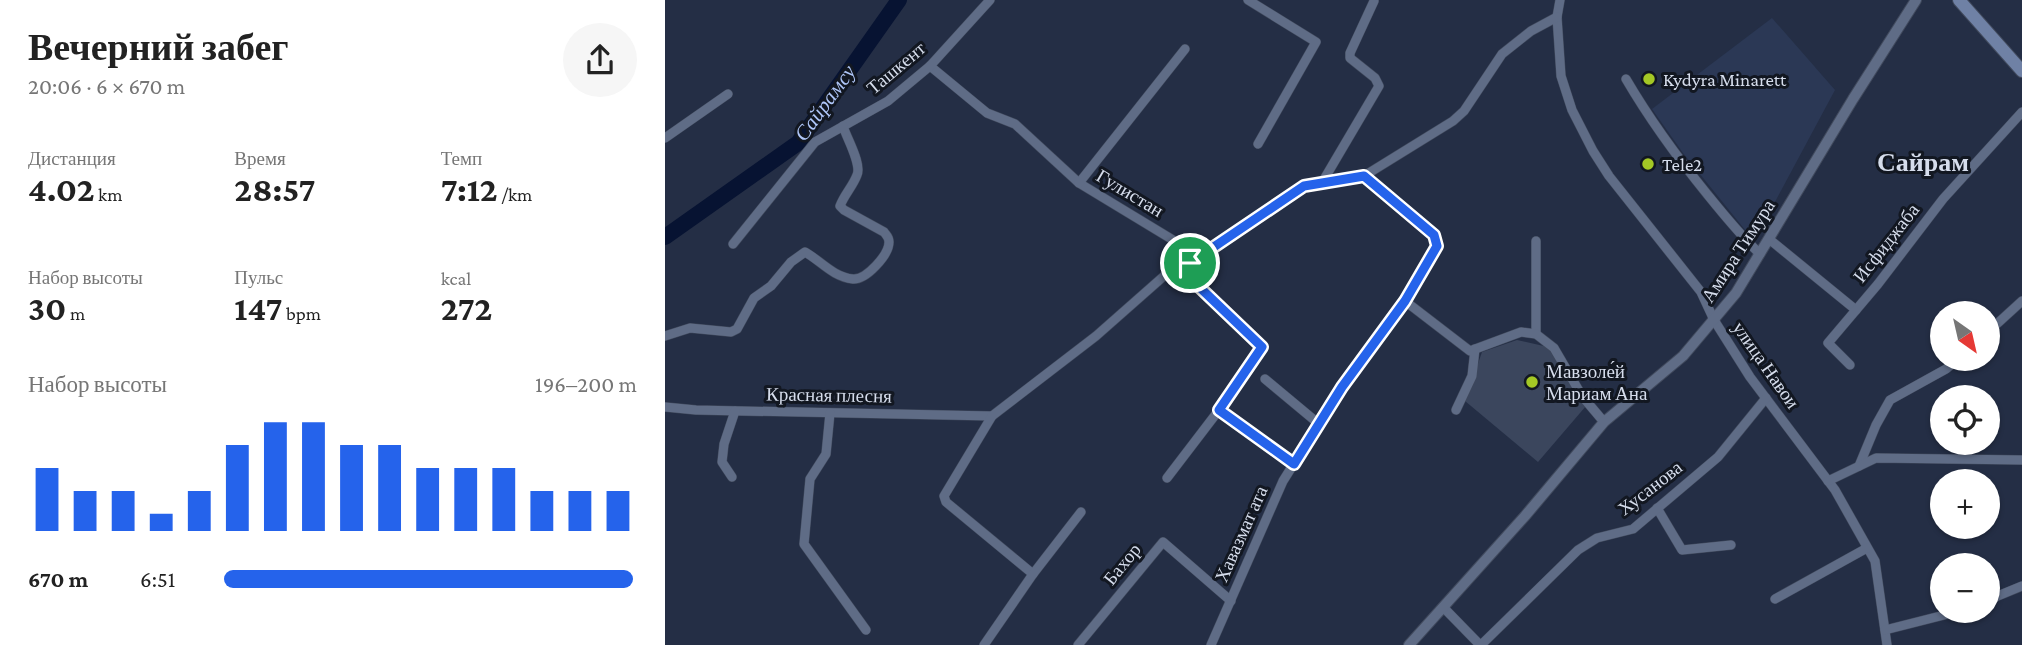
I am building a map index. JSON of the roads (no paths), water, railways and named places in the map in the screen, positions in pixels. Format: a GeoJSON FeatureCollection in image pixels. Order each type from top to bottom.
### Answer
{"type":"FeatureCollection","features":[{"type":"Feature","properties":{"kind":"main road"},"geometry":{"type":"LineString","coordinates":[[1959,0],[2022,71]]}},
{"type":"Feature","properties":{"kind":"main road"},"geometry":{"type":"LineString","coordinates":[[1970,0],[2022,61]]}},
{"type":"Feature","properties":{"kind":"street","name":"Ташкент"},"geometry":{"type":"LineString","coordinates":[[733,244],[815,142],[888,101],[930,66],[990,0]]}},
{"type":"Feature","properties":{"kind":"street"},"geometry":{"type":"LineString","coordinates":[[1248,0],[1315,42],[1258,144]]}},
{"type":"Feature","properties":{"kind":"street","name":"улица Навои"},"geometry":{"type":"LineString","coordinates":[[1560,0],[1557,17],[1561,76],[1572,110],[1593,151],[1615,184],[1701,292],[1714,320],[1750,377],[1835,491],[1875,561],[1887,645]]}},
{"type":"Feature","properties":{"kind":"street","name":"Амира Тимура"},"geometry":{"type":"LineString","coordinates":[[1409,645],[1525,516],[1604,422],[1683,356],[1737,293],[1916,0]]}},
{"type":"Feature","properties":{"kind":"street"},"geometry":{"type":"LineString","coordinates":[[1323,181],[1379,86],[1375,78],[1350,58],[1374,1]]}},
{"type":"Feature","properties":{"kind":"street"},"geometry":{"type":"LineString","coordinates":[[1033,574],[946,502],[944,496],[992,416],[1096,336],[1164,276],[1190,263],[1304,186],[1364,176],[1459,116],[1502,54],[1557,17]]}},
{"type":"Feature","properties":{"kind":"street"},"geometry":{"type":"LineString","coordinates":[[1079,183],[1185,49]]}},
{"type":"Feature","properties":{"kind":"street","name":"Гулистан"},"geometry":{"type":"LineString","coordinates":[[930,66],[987,113],[1015,124],[1079,183],[1178,243],[1190,263],[1192,280],[1262,347],[1219,410],[1167,478]]}},
{"type":"Feature","properties":{"kind":"street"},"geometry":{"type":"LineString","coordinates":[[1626,79],[1646,113],[1695,180],[1760,254]]}},
{"type":"Feature","properties":{"kind":"street"},"geometry":{"type":"LineString","coordinates":[[665,138],[728,94]]}},
{"type":"Feature","properties":{"kind":"street","name":"Исфиджаба"},"geometry":{"type":"LineString","coordinates":[[1850,365],[1828,342],[1943,199],[2022,112]]}},
{"type":"Feature","properties":{"kind":"street"},"geometry":{"type":"LineString","coordinates":[[665,335],[690,328],[731,332],[737,329],[754,298],[771,286],[800,254],[805,252],[839,276],[855,279],[868,274],[880,260],[889,244],[889,238],[840,206],[859,173],[859,164],[843,126]]}},
{"type":"Feature","properties":{"kind":"street","name":"Хавазмат ата"},"geometry":{"type":"LineString","coordinates":[[1211,645],[1283,481],[1342,387],[1405,301],[1437,246],[1434,235],[1364,176]]}},
{"type":"Feature","properties":{"kind":"street"},"geometry":{"type":"LineString","coordinates":[[1769,239],[1856,310]]}},
{"type":"Feature","properties":{"kind":"street"},"geometry":{"type":"LineString","coordinates":[[1536,241],[1536,334]]}},
{"type":"Feature","properties":{"kind":"street"},"geometry":{"type":"LineString","coordinates":[[1405,301],[1470,351],[1521,332],[1536,334],[1554,348],[1582,396],[1604,422]]}},
{"type":"Feature","properties":{"kind":"street"},"geometry":{"type":"LineString","coordinates":[[2000,321],[2022,301]]}},
{"type":"Feature","properties":{"kind":"street"},"geometry":{"type":"LineString","coordinates":[[1456,410],[1472,376],[1475,349]]}},
{"type":"Feature","properties":{"kind":"street"},"geometry":{"type":"LineString","coordinates":[[1859,466],[1890,400],[1942,371]]}},
{"type":"Feature","properties":{"kind":"street"},"geometry":{"type":"LineString","coordinates":[[1265,379],[1319,424]]}},
{"type":"Feature","properties":{"kind":"street","name":"Хусанова"},"geometry":{"type":"LineString","coordinates":[[1443,607],[1480,645],[1578,550],[1597,538],[1633,529],[1718,457],[1766,398]]}},
{"type":"Feature","properties":{"kind":"street","name":"Красная плесня"},"geometry":{"type":"LineString","coordinates":[[665,407],[992,416]]}},
{"type":"Feature","properties":{"kind":"street"},"geometry":{"type":"LineString","coordinates":[[1219,410],[1294,464]]}},
{"type":"Feature","properties":{"kind":"street"},"geometry":{"type":"LineString","coordinates":[[732,477],[722,462],[724,443],[735,411]]}},
{"type":"Feature","properties":{"kind":"street"},"geometry":{"type":"LineString","coordinates":[[830,413],[826,454],[810,479],[804,544],[866,630]]}},
{"type":"Feature","properties":{"kind":"street"},"geometry":{"type":"LineString","coordinates":[[1828,481],[1876,458],[2022,460]]}},
{"type":"Feature","properties":{"kind":"street"},"geometry":{"type":"LineString","coordinates":[[1657,508],[1682,550],[1731,545]]}},
{"type":"Feature","properties":{"kind":"street"},"geometry":{"type":"LineString","coordinates":[[984,645],[1033,574],[1081,512]]}},
{"type":"Feature","properties":{"kind":"street","name":"Бахор"},"geometry":{"type":"LineString","coordinates":[[1078,645],[1163,542],[1231,601]]}},
{"type":"Feature","properties":{"kind":"street"},"geometry":{"type":"LineString","coordinates":[[1775,598],[1867,548]]}},
{"type":"Feature","properties":{"kind":"street"},"geometry":{"type":"LineString","coordinates":[[2000,595],[2022,586]]}},
{"type":"Feature","properties":{"kind":"street"},"geometry":{"type":"LineString","coordinates":[[1885,630],[1930,619]]}},
{"type":"Feature","properties":{"kind":"waterway","name":"Сайрамсу"},"geometry":{"type":"LineString","coordinates":[[665,237],[798,143],[899,0]]}},
{"type":"Feature","properties":{"kind":"place","name":"Kydyra Minarett"},"geometry":{"type":"Point","coordinates":[1649,79]}},
{"type":"Feature","properties":{"kind":"place","name":"Tele2"},"geometry":{"type":"Point","coordinates":[1648,164]}},
{"type":"Feature","properties":{"kind":"place","name":"Мавзоле́й Мариам Ана"},"geometry":{"type":"Point","coordinates":[1532,382]}},
{"type":"Feature","properties":{"kind":"district","name":"Сайрам"},"geometry":{"type":"Point","coordinates":[1923,162]}}]}
